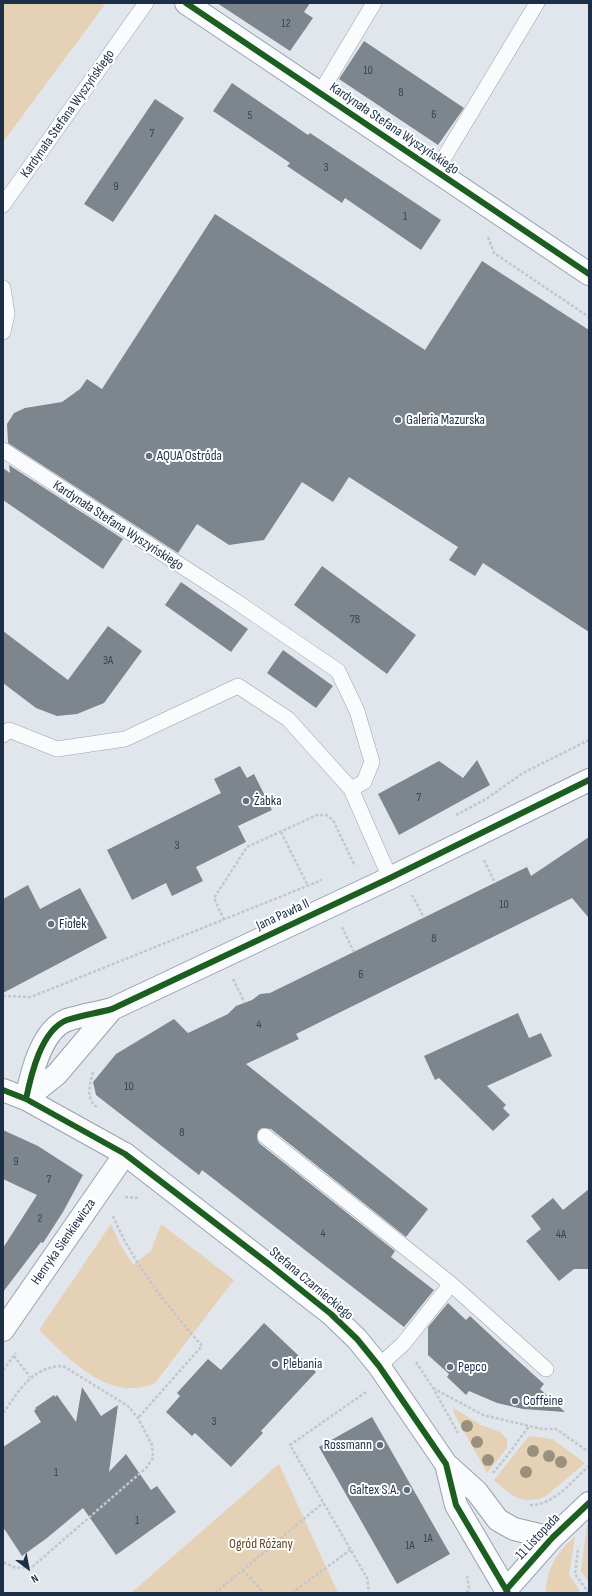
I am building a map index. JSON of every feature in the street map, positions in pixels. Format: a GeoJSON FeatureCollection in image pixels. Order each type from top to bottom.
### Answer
{"type":"FeatureCollection","features":[{"type":"Feature","properties":{"kind":"street","name":"Kardynała Stefana Wyszyńskiego"},"geometry":{"type":"LineString","coordinates":[[186,3],[589,274]]}},
{"type":"Feature","properties":{"kind":"street","name":"Jana Pawła II"},"geometry":{"type":"LineString","coordinates":[[26,1099],[33,1069],[50,1032],[66,1021],[112,1009],[390,878],[589,780]]}},
{"type":"Feature","properties":{"kind":"street","name":"Jana Pawła II"},"geometry":{"type":"LineString","coordinates":[[26,1099],[57,1074],[112,1009]]}},
{"type":"Feature","properties":{"kind":"street","name":"Stefana Czarnieckiego"},"geometry":{"type":"LineString","coordinates":[[3,1090],[26,1099],[126,1154],[331,1314],[357,1339],[379,1366],[446,1464],[477,1492],[498,1520],[514,1529],[552,1538]]}},
{"type":"Feature","properties":{"kind":"street","name":"Henryka Sienkiewicza"},"geometry":{"type":"LineString","coordinates":[[3,1330],[126,1154]]}},
{"type":"Feature","properties":{"kind":"street","name":"Stefana Czarnieckiego"},"geometry":{"type":"LineString","coordinates":[[446,1464],[456,1505],[506,1592]]}},
{"type":"Feature","properties":{"kind":"street","name":"11 Listopada"},"geometry":{"type":"LineString","coordinates":[[506,1592],[552,1538],[589,1503]]}},
{"type":"Feature","properties":{"kind":"lane","name":"Kardynała Stefana Wyszyńskiego"},"geometry":{"type":"LineString","coordinates":[[3,205],[146,3]]}},
{"type":"Feature","properties":{"kind":"lane"},"geometry":{"type":"LineString","coordinates":[[320,93],[374,3]]}},
{"type":"Feature","properties":{"kind":"lane"},"geometry":{"type":"LineString","coordinates":[[436,171],[537,3]]}},
{"type":"Feature","properties":{"kind":"lane"},"geometry":{"type":"LineString","coordinates":[[3,288],[7,314],[3,332]]}},
{"type":"Feature","properties":{"kind":"lane","name":"Kardynała Stefana Wyszyńskiego"},"geometry":{"type":"LineString","coordinates":[[3,450],[234,600],[338,671],[357,711],[372,762],[364,782],[351,789]]}},
{"type":"Feature","properties":{"kind":"lane"},"geometry":{"type":"LineString","coordinates":[[3,735],[9,730],[57,749],[125,739],[238,686],[288,719],[351,789],[390,878]]}},
{"type":"Feature","properties":{"kind":"lane"},"geometry":{"type":"LineString","coordinates":[[266,1136],[451,1284],[546,1369]]}},
{"type":"Feature","properties":{"kind":"lane"},"geometry":{"type":"LineString","coordinates":[[379,1366],[403,1344],[451,1284]]}},
{"type":"Feature","properties":{"kind":"path"},"geometry":{"type":"LineString","coordinates":[[453,817],[486,799],[523,773],[589,740]]}},
{"type":"Feature","properties":{"kind":"path"},"geometry":{"type":"LineString","coordinates":[[224,920],[214,898],[247,848],[317,815],[326,815],[333,820],[355,866]]}},
{"type":"Feature","properties":{"kind":"path"},"geometry":{"type":"LineString","coordinates":[[281,832],[308,886]]}},
{"type":"Feature","properties":{"kind":"path"},"geometry":{"type":"LineString","coordinates":[[349,869],[380,856]]}},
{"type":"Feature","properties":{"kind":"path"},"geometry":{"type":"LineString","coordinates":[[477,864],[491,857]]}},
{"type":"Feature","properties":{"kind":"path"},"geometry":{"type":"LineString","coordinates":[[484,860],[495,883]]}},
{"type":"Feature","properties":{"kind":"path"},"geometry":{"type":"LineString","coordinates":[[3,996],[31,997],[328,877]]}},
{"type":"Feature","properties":{"kind":"path"},"geometry":{"type":"LineString","coordinates":[[405,898],[418,892]]}},
{"type":"Feature","properties":{"kind":"path"},"geometry":{"type":"LineString","coordinates":[[412,895],[424,918]]}},
{"type":"Feature","properties":{"kind":"path"},"geometry":{"type":"LineString","coordinates":[[336,931],[349,924]]}},
{"type":"Feature","properties":{"kind":"path"},"geometry":{"type":"LineString","coordinates":[[342,928],[354,952]]}},
{"type":"Feature","properties":{"kind":"path"},"geometry":{"type":"LineString","coordinates":[[226,982],[240,975]]}},
{"type":"Feature","properties":{"kind":"path"},"geometry":{"type":"LineString","coordinates":[[233,979],[245,1003]]}},
{"type":"Feature","properties":{"kind":"path"},"geometry":{"type":"LineString","coordinates":[[93,1071],[88,1090],[93,1105],[100,1109]]}},
{"type":"Feature","properties":{"kind":"path"},"geometry":{"type":"LineString","coordinates":[[121,1197],[142,1199]]}},
{"type":"Feature","properties":{"kind":"path"},"geometry":{"type":"LineString","coordinates":[[110,1209],[128,1249],[183,1325],[202,1346],[138,1418]]}},
{"type":"Feature","properties":{"kind":"path"},"geometry":{"type":"LineString","coordinates":[[403,1344],[433,1388],[462,1440]]}},
{"type":"Feature","properties":{"kind":"path"},"geometry":{"type":"LineString","coordinates":[[3,1370],[18,1349]]}},
{"type":"Feature","properties":{"kind":"path"},"geometry":{"type":"LineString","coordinates":[[14,1356],[30,1377]]}},
{"type":"Feature","properties":{"kind":"path"},"geometry":{"type":"LineString","coordinates":[[3,1413],[30,1377],[53,1366],[63,1366],[128,1406],[138,1418],[152,1445],[153,1458],[146,1468],[32,1567],[16,1568],[3,1562]]}},
{"type":"Feature","properties":{"kind":"path"},"geometry":{"type":"LineString","coordinates":[[361,1386],[367,1393],[290,1445],[367,1578],[369,1593]]}},
{"type":"Feature","properties":{"kind":"path"},"geometry":{"type":"LineString","coordinates":[[433,1388],[483,1415],[542,1429],[556,1429],[589,1452]]}},
{"type":"Feature","properties":{"kind":"path"},"geometry":{"type":"LineString","coordinates":[[490,1476],[529,1426]]}},
{"type":"Feature","properties":{"kind":"path"},"geometry":{"type":"LineString","coordinates":[[523,1505],[537,1505],[552,1499],[589,1466]]}},
{"type":"Feature","properties":{"kind":"path"},"geometry":{"type":"LineString","coordinates":[[215,1593],[323,1503]]}},
{"type":"Feature","properties":{"kind":"path"},"geometry":{"type":"LineString","coordinates":[[578,1546],[575,1574],[589,1593]]}},
{"type":"Feature","properties":{"kind":"path"},"geometry":{"type":"LineString","coordinates":[[292,1593],[350,1550]]}},
{"type":"Feature","properties":{"kind":"path"},"geometry":{"type":"LineString","coordinates":[[242,1570],[264,1593]]}},
{"type":"Feature","properties":{"kind":"path"},"geometry":{"type":"LineString","coordinates":[[466,1570],[469,1588],[467,1593]]}},
{"type":"Feature","properties":{"kind":"green space"},"geometry":{"type":"Polygon","coordinates":[[[3,3],[106,3],[3,142],[3,3]]]}},
{"type":"Feature","properties":{"kind":"green space"},"geometry":{"type":"Polygon","coordinates":[[[111,1224],[120,1244],[133,1265],[151,1251],[161,1224],[234,1280],[155,1383],[138,1388],[122,1388],[106,1383],[91,1375],[63,1353],[39,1330],[111,1224]]]}},
{"type":"Feature","properties":{"kind":"green space"},"geometry":{"type":"Polygon","coordinates":[[[453,1408],[481,1425],[500,1432],[507,1439],[507,1448],[487,1473],[454,1413],[453,1408]]]}},
{"type":"Feature","properties":{"kind":"green space"},"geometry":{"type":"Polygon","coordinates":[[[529,1436],[552,1439],[585,1463],[546,1496],[538,1499],[523,1500],[512,1495],[494,1480],[529,1436]]]}},
{"type":"Feature","properties":{"kind":"green space","name":"Ogród Różany"},"geometry":{"type":"Polygon","coordinates":[[[279,1464],[338,1593],[131,1593],[279,1464]]]}},
{"type":"Feature","properties":{"kind":"green space"},"geometry":{"type":"Polygon","coordinates":[[[589,1523],[589,1583],[581,1571],[587,1525],[589,1523]]]}},
{"type":"Feature","properties":{"kind":"green space"},"geometry":{"type":"Polygon","coordinates":[[[575,1536],[569,1575],[580,1591],[576,1593],[546,1593],[550,1568],[558,1555],[575,1536]]]}},
{"type":"Feature","properties":{"kind":"building"},"geometry":{"type":"Polygon","coordinates":[[[217,3],[310,3],[304,12],[313,18],[290,51],[217,3]]]}},
{"type":"Feature","properties":{"kind":"building"},"geometry":{"type":"Polygon","coordinates":[[[364,41],[464,108],[438,145],[339,79],[364,41]]]}},
{"type":"Feature","properties":{"kind":"building"},"geometry":{"type":"Polygon","coordinates":[[[232,83],[308,135],[310,133],[441,220],[421,250],[345,198],[342,203],[287,166],[290,163],[213,111],[232,83]]]}},
{"type":"Feature","properties":{"kind":"building"},"geometry":{"type":"Polygon","coordinates":[[[155,99],[184,118],[113,222],[84,204],[155,99]]]}},
{"type":"Feature","properties":{"kind":"building","name":"Galeria Mazurska"},"geometry":{"type":"Polygon","coordinates":[[[215,214],[425,350],[482,261],[589,330],[589,632],[483,563],[475,576],[449,560],[458,547],[349,477],[333,502],[302,482],[264,540],[229,545],[197,524],[178,553],[8,443],[7,424],[14,413],[25,408],[62,402],[80,389],[87,379],[102,389],[215,214]]]}},
{"type":"Feature","properties":{"kind":"building"},"geometry":{"type":"Polygon","coordinates":[[[9,465],[123,539],[103,569],[3,500],[3,468],[10,473],[9,465]]]}},
{"type":"Feature","properties":{"kind":"building"},"geometry":{"type":"Polygon","coordinates":[[[322,566],[416,635],[387,674],[294,605],[322,566]]]}},
{"type":"Feature","properties":{"kind":"building"},"geometry":{"type":"Polygon","coordinates":[[[181,582],[248,629],[231,652],[165,605],[181,582]]]}},
{"type":"Feature","properties":{"kind":"building"},"geometry":{"type":"Polygon","coordinates":[[[108,626],[142,651],[104,703],[77,714],[57,716],[36,708],[3,683],[3,631],[68,680],[108,626]]]}},
{"type":"Feature","properties":{"kind":"building"},"geometry":{"type":"Polygon","coordinates":[[[283,650],[333,686],[316,708],[267,673],[283,650]]]}},
{"type":"Feature","properties":{"kind":"building"},"geometry":{"type":"Polygon","coordinates":[[[477,760],[490,785],[399,835],[378,794],[439,761],[463,778],[477,760]]]}},
{"type":"Feature","properties":{"kind":"building"},"geometry":{"type":"Polygon","coordinates":[[[240,766],[247,778],[254,774],[272,810],[238,826],[246,842],[196,867],[203,881],[172,896],[166,883],[132,900],[107,850],[221,793],[214,779],[240,766]]]}},
{"type":"Feature","properties":{"kind":"building"},"geometry":{"type":"Polygon","coordinates":[[[589,837],[589,918],[572,898],[296,1034],[299,1039],[246,1064],[428,1209],[406,1237],[271,1129],[262,1128],[258,1131],[257,1139],[259,1143],[395,1251],[391,1257],[434,1290],[404,1327],[202,1170],[199,1175],[96,1095],[93,1082],[116,1054],[174,1019],[188,1033],[228,1014],[236,1006],[252,1000],[260,994],[270,993],[527,867],[531,876],[589,837]]]}},
{"type":"Feature","properties":{"kind":"building","name":"Fiołek"},"geometry":{"type":"Polygon","coordinates":[[[28,885],[40,909],[80,888],[107,938],[3,993],[3,899],[28,885]]]}},
{"type":"Feature","properties":{"kind":"building"},"geometry":{"type":"Polygon","coordinates":[[[518,1013],[529,1038],[541,1033],[552,1056],[487,1086],[506,1105],[503,1108],[510,1115],[493,1131],[439,1078],[435,1080],[424,1056],[518,1013]]]}},
{"type":"Feature","properties":{"kind":"building"},"geometry":{"type":"Polygon","coordinates":[[[3,1130],[38,1146],[83,1175],[63,1212],[43,1243],[41,1242],[3,1292],[3,1248],[37,1195],[3,1179],[3,1130]]]}},
{"type":"Feature","properties":{"kind":"building"},"geometry":{"type":"Polygon","coordinates":[[[589,1189],[589,1269],[574,1269],[559,1281],[526,1241],[541,1229],[531,1216],[553,1198],[563,1210],[589,1189]]]}},
{"type":"Feature","properties":{"kind":"building"},"geometry":{"type":"Polygon","coordinates":[[[448,1303],[466,1320],[470,1316],[544,1384],[540,1389],[565,1412],[523,1409],[497,1403],[469,1391],[466,1395],[447,1377],[449,1374],[428,1355],[428,1327],[448,1303]]]}},
{"type":"Feature","properties":{"kind":"building"},"geometry":{"type":"Polygon","coordinates":[[[264,1323],[316,1372],[261,1431],[263,1433],[231,1467],[195,1433],[192,1436],[166,1412],[180,1396],[177,1393],[208,1359],[221,1370],[264,1323]]]}},
{"type":"Feature","properties":{"kind":"building"},"geometry":{"type":"Polygon","coordinates":[[[82,1387],[101,1416],[118,1405],[109,1472],[126,1454],[151,1490],[157,1486],[176,1512],[116,1555],[83,1508],[47,1538],[22,1556],[3,1527],[3,1447],[41,1422],[34,1411],[36,1409],[35,1408],[54,1395],[55,1397],[57,1395],[76,1422],[82,1387]]]}},
{"type":"Feature","properties":{"kind":"building"},"geometry":{"type":"Polygon","coordinates":[[[372,1417],[450,1554],[397,1584],[319,1447],[372,1417]]]}},
{"type":"Feature","properties":{"kind":"cycle path"},"geometry":{"type":"LineString","coordinates":[[186,3],[589,274]]}},
{"type":"Feature","properties":{"kind":"cycle path"},"geometry":{"type":"LineString","coordinates":[[26,1099],[34,1066],[39,1054],[50,1033],[58,1025],[67,1020],[112,1009],[390,878],[589,780]]}},
{"type":"Feature","properties":{"kind":"cycle path"},"geometry":{"type":"LineString","coordinates":[[3,1090],[26,1099],[125,1154],[270,1265],[331,1314],[357,1339],[379,1366],[446,1464],[456,1505],[508,1593]]}},
{"type":"Feature","properties":{"kind":"cycle path"},"geometry":{"type":"LineString","coordinates":[[506,1590],[552,1538],[589,1503]]}},
{"type":"Feature","properties":{"kind":"place","name":"Galeria Mazurska"},"geometry":{"type":"Point","coordinates":[398,420]}},
{"type":"Feature","properties":{"kind":"place","name":"AQUA Ostróda"},"geometry":{"type":"Point","coordinates":[149,456]}},
{"type":"Feature","properties":{"kind":"place","name":"Żabka"},"geometry":{"type":"Point","coordinates":[246,801]}},
{"type":"Feature","properties":{"kind":"place","name":"Fiołek"},"geometry":{"type":"Point","coordinates":[51,924]}},
{"type":"Feature","properties":{"kind":"place","name":"Plebania"},"geometry":{"type":"Point","coordinates":[275,1364]}},
{"type":"Feature","properties":{"kind":"place","name":"Pepco"},"geometry":{"type":"Point","coordinates":[450,1367]}},
{"type":"Feature","properties":{"kind":"place","name":"Coffeine"},"geometry":{"type":"Point","coordinates":[515,1401]}},
{"type":"Feature","properties":{"kind":"place","name":"Rossmann"},"geometry":{"type":"Point","coordinates":[380,1445]}},
{"type":"Feature","properties":{"kind":"place","name":"Galtex S.A."},"geometry":{"type":"Point","coordinates":[407,1490]}}]}
